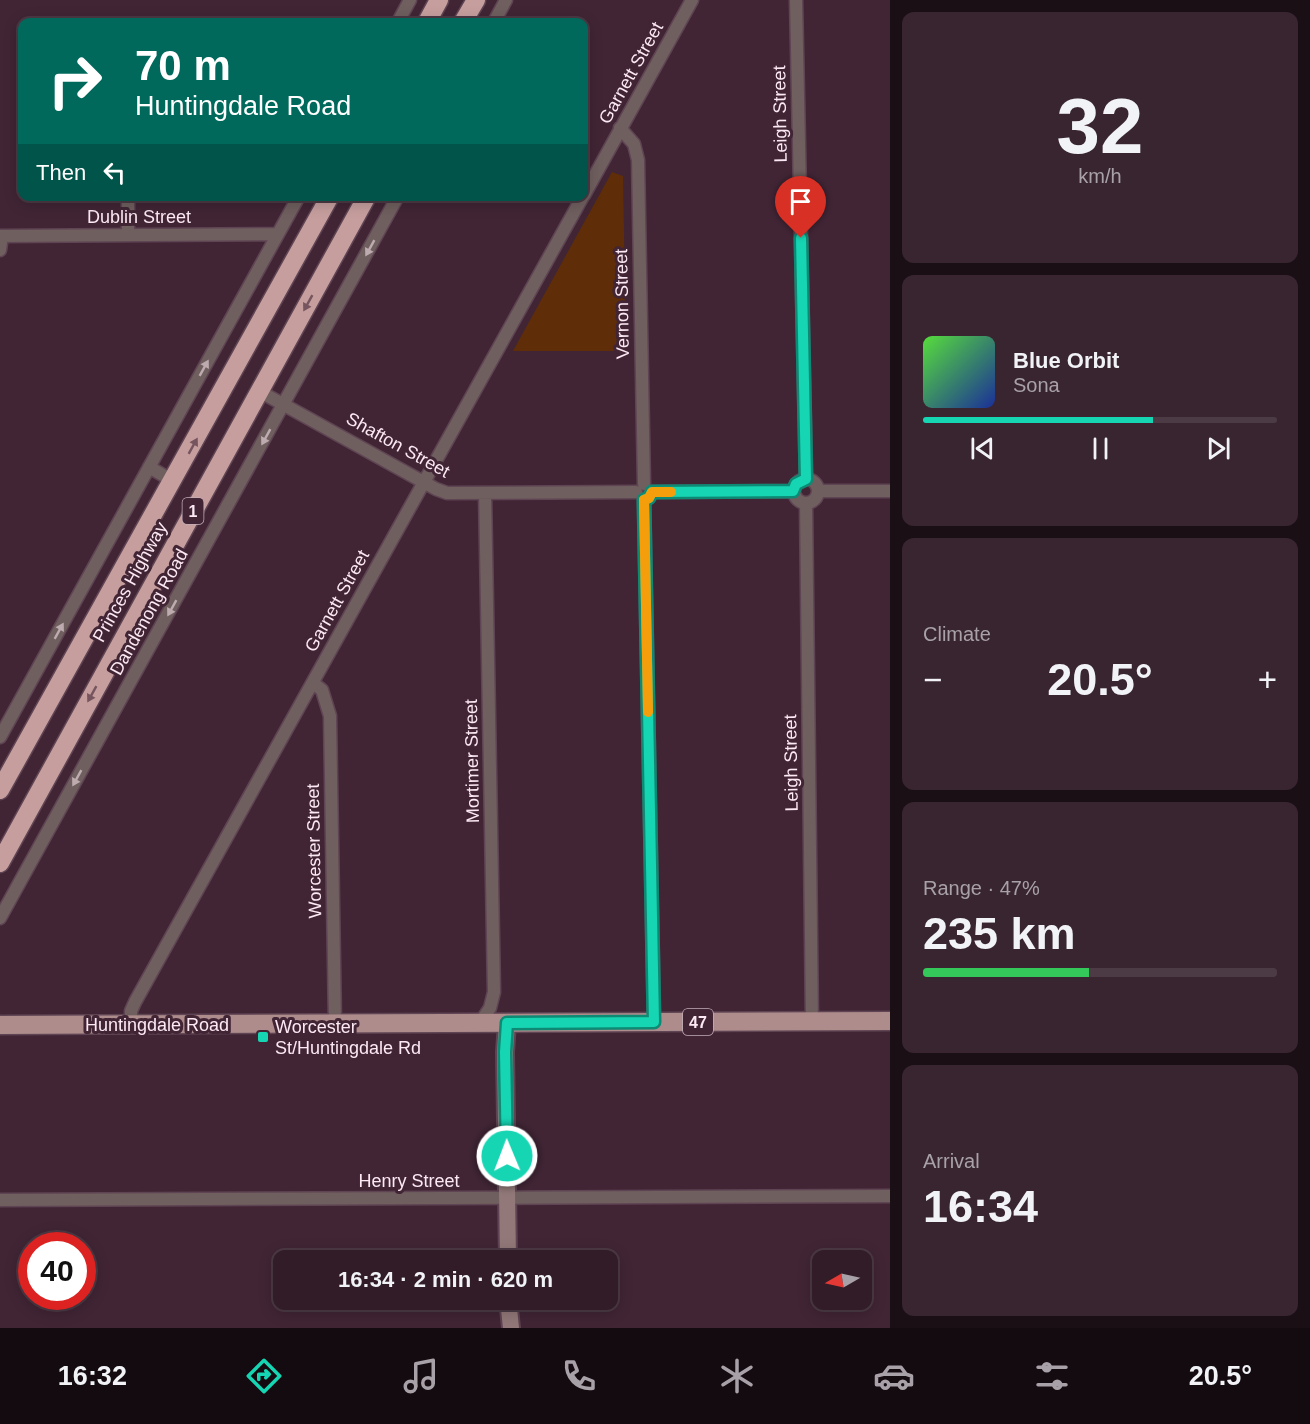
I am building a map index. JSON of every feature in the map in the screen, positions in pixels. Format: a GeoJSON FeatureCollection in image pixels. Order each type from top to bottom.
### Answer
{"type":"FeatureCollection","features":[{"type":"Feature","properties":{"kind":"highway"},"geometry":{"type":"LineString","coordinates":[[429,18],[440,0]]}},
{"type":"Feature","properties":{"kind":"highway"},"geometry":{"type":"LineString","coordinates":[[466,18],[476,0]]}},
{"type":"Feature","properties":{"kind":"highway","name":"Princes Highway"},"geometry":{"type":"LineString","coordinates":[[0,790],[327,201]]}},
{"type":"Feature","properties":{"kind":"highway","name":"Princes Highway"},"geometry":{"type":"LineString","coordinates":[[0,863],[364,201]]}},
{"type":"Feature","properties":{"kind":"main road","name":"Huntingdale Road"},"geometry":{"type":"LineString","coordinates":[[0,1025],[890,1021]]}},
{"type":"Feature","properties":{"kind":"street"},"geometry":{"type":"LineString","coordinates":[[400,18],[410,0]]}},
{"type":"Feature","properties":{"kind":"street"},"geometry":{"type":"LineString","coordinates":[[496,18],[506,0]]}},
{"type":"Feature","properties":{"kind":"street","name":"Garnett Street"},"geometry":{"type":"LineString","coordinates":[[588,187],[692,0]]}},
{"type":"Feature","properties":{"kind":"street","name":"Leigh Street"},"geometry":{"type":"LineString","coordinates":[[796,0],[806,479]]}},
{"type":"Feature","properties":{"kind":"street","name":"Vernon Street"},"geometry":{"type":"LineString","coordinates":[[620,128],[634,144],[638,160],[654,1022]]}},
{"type":"Feature","properties":{"kind":"street"},"geometry":{"type":"LineString","coordinates":[[128,201],[128,235]]}},
{"type":"Feature","properties":{"kind":"street"},"geometry":{"type":"LineString","coordinates":[[0,737],[296,201]]}},
{"type":"Feature","properties":{"kind":"street","name":"Dandenong Road"},"geometry":{"type":"LineString","coordinates":[[0,918],[395,201]]}},
{"type":"Feature","properties":{"kind":"street","name":"Garnett Street"},"geometry":{"type":"LineString","coordinates":[[131,1025],[131,1011],[135,1002],[580,201]]}},
{"type":"Feature","properties":{"kind":"street","name":"Dublin Street"},"geometry":{"type":"LineString","coordinates":[[1,236],[278,234]]}},
{"type":"Feature","properties":{"kind":"street"},"geometry":{"type":"LineString","coordinates":[[0,249],[1,236]]}},
{"type":"Feature","properties":{"kind":"street","name":"Shafton Street"},"geometry":{"type":"LineString","coordinates":[[259,391],[447,493],[793,491]]}},
{"type":"Feature","properties":{"kind":"street"},"geometry":{"type":"LineString","coordinates":[[150,467],[173,481]]}},
{"type":"Feature","properties":{"kind":"street"},"geometry":{"type":"LineString","coordinates":[[806,479],[814,483],[818,491],[812,501],[806,503],[797,499],[793,491],[796,484],[806,479]]}},
{"type":"Feature","properties":{"kind":"street"},"geometry":{"type":"LineString","coordinates":[[818,491],[890,491]]}},
{"type":"Feature","properties":{"kind":"street","name":"Mortimer Street"},"geometry":{"type":"LineString","coordinates":[[480,1023],[490,1008],[494,992],[485,493]]}},
{"type":"Feature","properties":{"kind":"street","name":"Leigh Street"},"geometry":{"type":"LineString","coordinates":[[806,503],[812,1022]]}},
{"type":"Feature","properties":{"kind":"street","name":"Worcester Street"},"geometry":{"type":"LineString","coordinates":[[313,683],[322,690],[330,716],[335,1024]]}},
{"type":"Feature","properties":{"kind":"street"},"geometry":{"type":"LineString","coordinates":[[507,1023],[505,1052],[508,1250]]}},
{"type":"Feature","properties":{"kind":"street","name":"Henry Street"},"geometry":{"type":"LineString","coordinates":[[0,1200],[890,1196]]}},
{"type":"Feature","properties":{"kind":"street"},"geometry":{"type":"LineString","coordinates":[[506,1328],[508,1310]]}},
{"type":"Feature","properties":{"kind":"street"},"geometry":{"type":"LineString","coordinates":[[509,1310],[511,1328]]}},
{"type":"Feature","properties":{"kind":"shaded area"},"geometry":{"type":"Polygon","coordinates":[[[612,172],[623,176],[626,351],[513,351],[612,172]]]}},
{"type":"Feature","properties":{"kind":"slow traffic"},"geometry":{"type":"LineString","coordinates":[[648,712],[644,500],[649,498],[652,492],[671,492]]}},
{"type":"Feature","properties":{"kind":"place","name":"Worcester St/Huntingdale Rd"},"geometry":{"type":"Point","coordinates":[263,1037]}},
{"type":"Feature","properties":{"kind":"route"},"geometry":{"type":"LineString","coordinates":[[507,1156],[505,1052],[507,1023],[654,1022],[644,500],[649,498],[652,492],[793,491],[796,484],[806,479],[801,238]]}}]}
